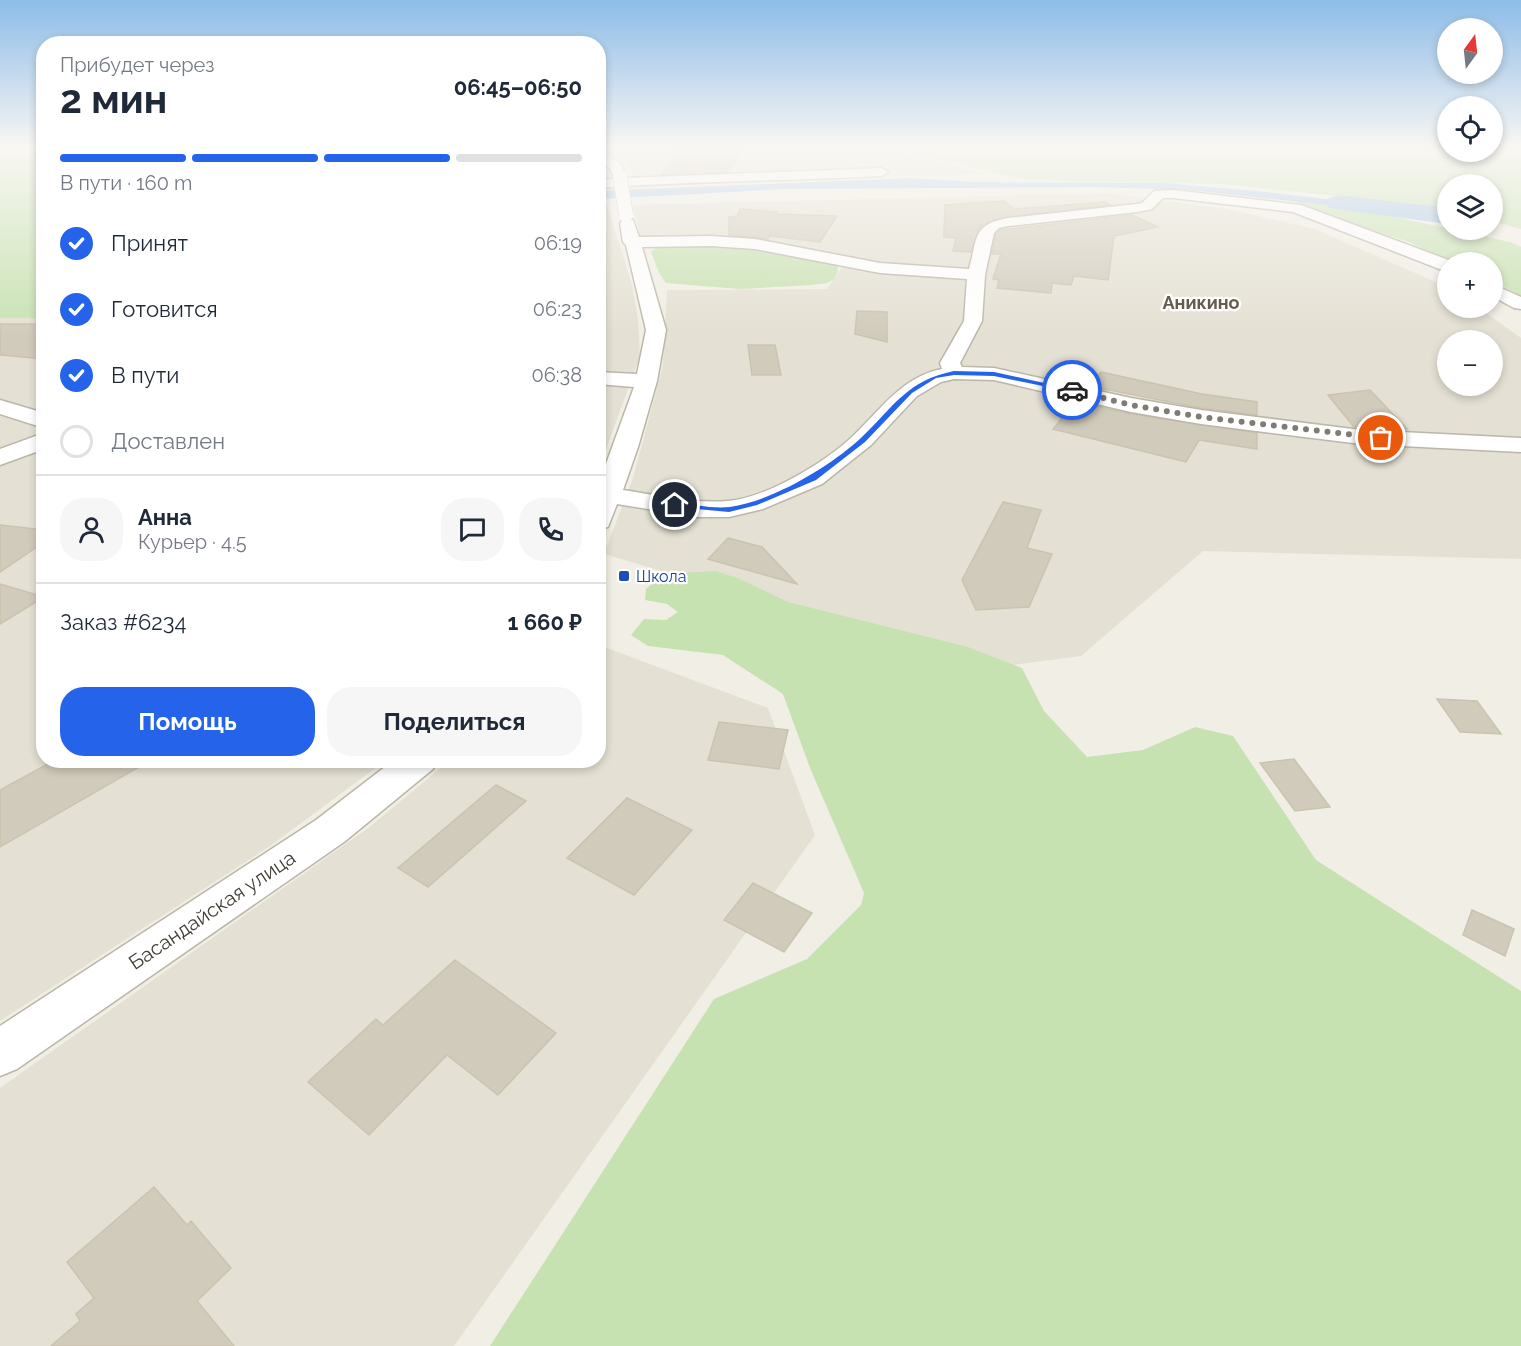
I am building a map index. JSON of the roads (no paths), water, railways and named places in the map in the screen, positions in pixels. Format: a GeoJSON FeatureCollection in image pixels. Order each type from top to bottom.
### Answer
{"type":"FeatureCollection","features":[{"type":"Feature","properties":{"kind":"street"},"geometry":{"type":"LineString","coordinates":[[606,500],[627,447],[646,381],[656,330],[625,210]]}},
{"type":"Feature","properties":{"kind":"street"},"geometry":{"type":"LineString","coordinates":[[954,373],[950,363],[973,321],[976,275],[987,231],[994,225],[1116,210]]}},
{"type":"Feature","properties":{"kind":"street"},"geometry":{"type":"LineString","coordinates":[[1301,210],[1437,262]]}},
{"type":"Feature","properties":{"kind":"street"},"geometry":{"type":"LineString","coordinates":[[632,242],[711,241],[755,244],[880,268],[976,275]]}},
{"type":"Feature","properties":{"kind":"street"},"geometry":{"type":"LineString","coordinates":[[1503,295],[1520,304]]}},
{"type":"Feature","properties":{"kind":"street"},"geometry":{"type":"LineString","coordinates":[[608,495],[697,508],[729,509],[754,503],[813,479],[863,440],[909,391],[934,377],[954,373],[994,374],[1131,405],[1360,437],[1521,445]]}},
{"type":"Feature","properties":{"kind":"street"},"geometry":{"type":"LineString","coordinates":[[606,378],[646,381]]}},
{"type":"Feature","properties":{"kind":"street"},"geometry":{"type":"LineString","coordinates":[[0,407],[36,418]]}},
{"type":"Feature","properties":{"kind":"street"},"geometry":{"type":"LineString","coordinates":[[0,458],[36,443]]}},
{"type":"Feature","properties":{"kind":"street","name":"Басандайская улица"},"geometry":{"type":"LineString","coordinates":[[0,1053],[330,831],[410,768]]}},
{"type":"Feature","properties":{"kind":"water"},"geometry":{"type":"Polygon","coordinates":[[[1360,210],[1412,210],[1437,215],[1437,222],[1360,210]]]}},
{"type":"Feature","properties":{"kind":"waterway"},"geometry":{"type":"LineString","coordinates":[[1405,210],[1437,213]]}},
{"type":"Feature","properties":{"kind":"place","name":"Школа"},"geometry":{"type":"Point","coordinates":[624,576]}},
{"type":"Feature","properties":{"kind":"district","name":"Аникино"},"geometry":{"type":"Point","coordinates":[1201,302]}}]}
